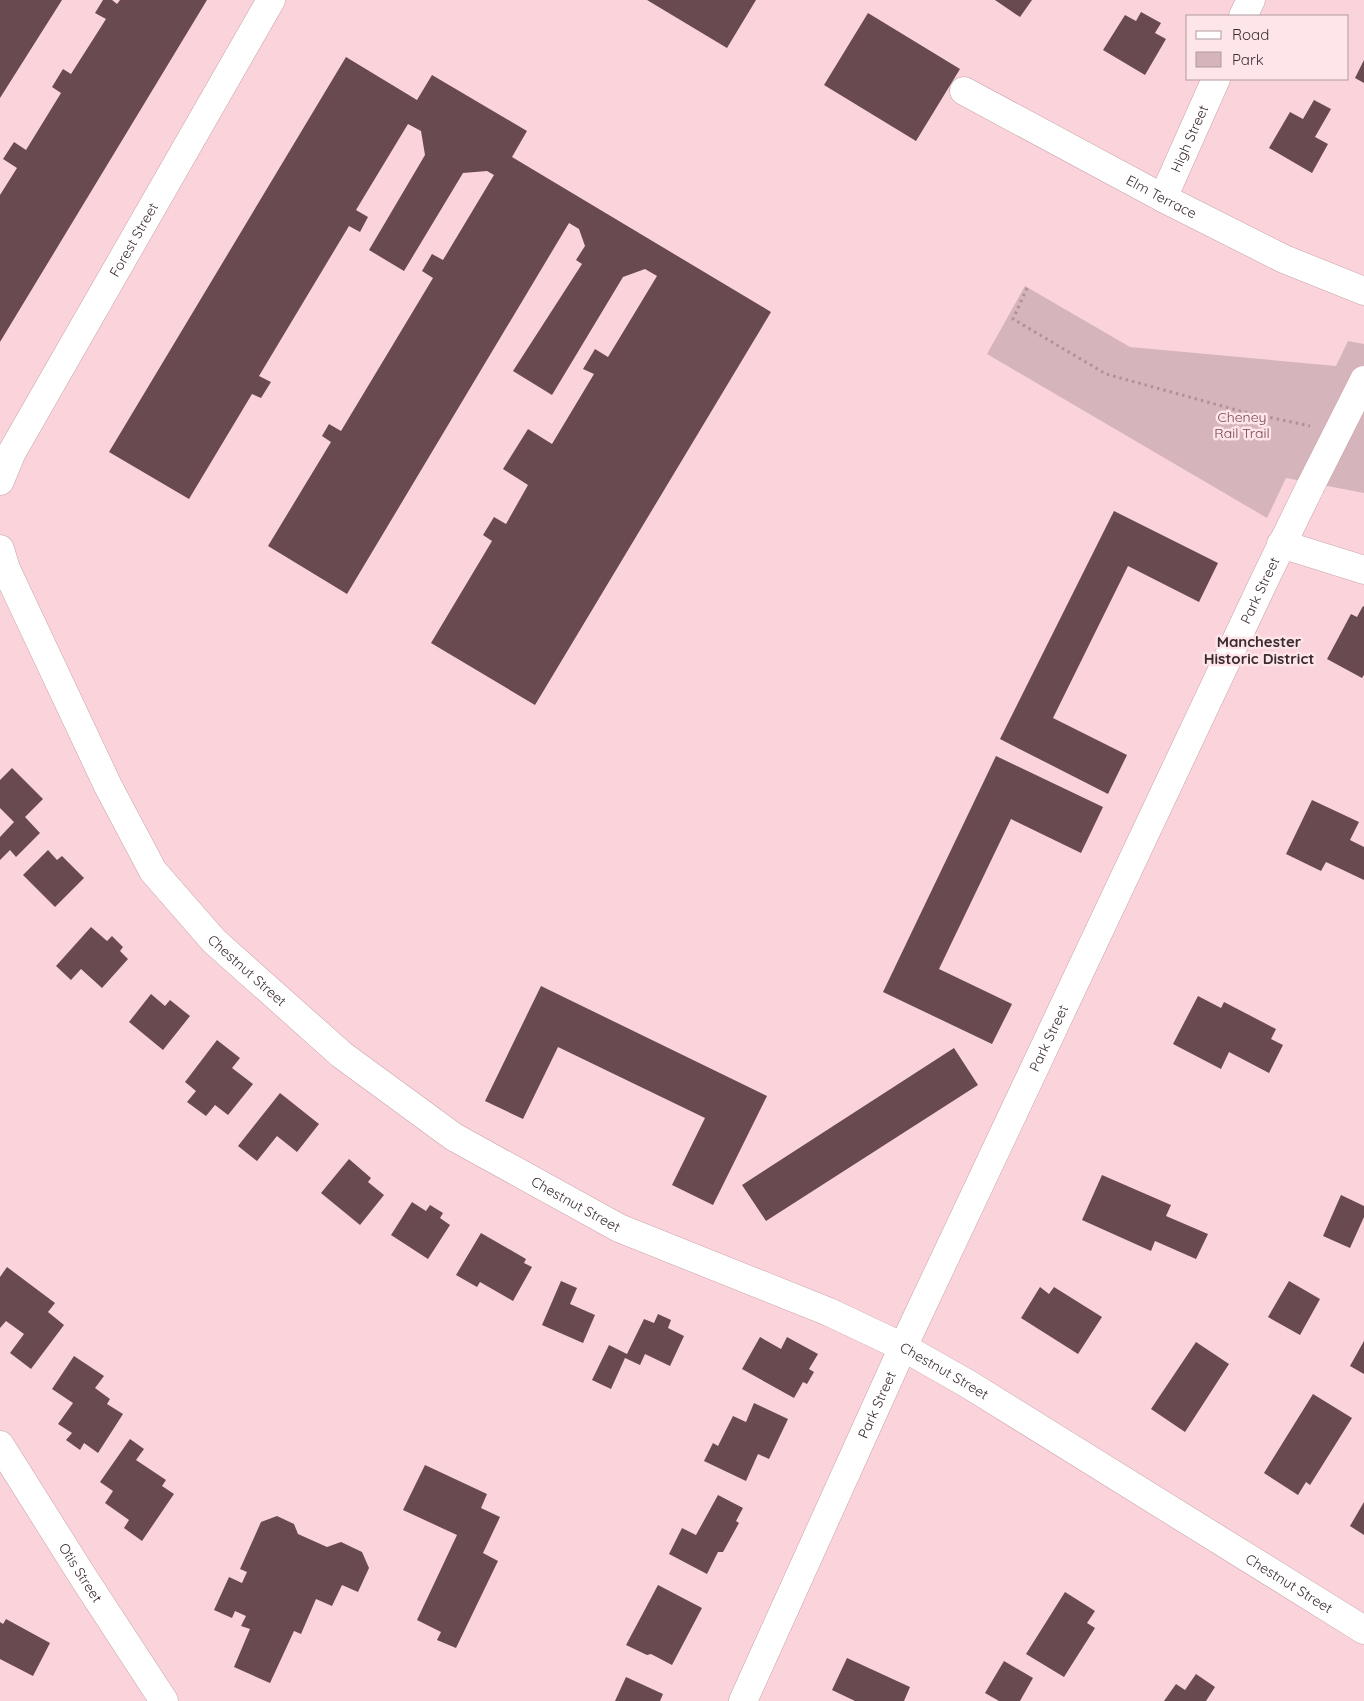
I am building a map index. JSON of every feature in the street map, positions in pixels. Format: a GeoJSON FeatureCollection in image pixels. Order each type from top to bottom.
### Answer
{"type":"FeatureCollection","features":[{"type":"Feature","properties":{"kind":"street","name":"Forest Street"},"geometry":{"type":"LineString","coordinates":[[0,481],[12,452],[271,0]]}},
{"type":"Feature","properties":{"kind":"street"},"geometry":{"type":"LineString","coordinates":[[1243,15],[1250,0]]}},
{"type":"Feature","properties":{"kind":"street","name":"High Street"},"geometry":{"type":"LineString","coordinates":[[1163,198],[1216,80]]}},
{"type":"Feature","properties":{"kind":"street","name":"Elm Terrace"},"geometry":{"type":"LineString","coordinates":[[964,91],[1163,198],[1284,259],[1364,291]]}},
{"type":"Feature","properties":{"kind":"street","name":"Park Street"},"geometry":{"type":"LineString","coordinates":[[743,1701],[903,1347],[1281,544],[1364,380]]}},
{"type":"Feature","properties":{"kind":"street"},"geometry":{"type":"LineString","coordinates":[[1281,544],[1364,570]]}},
{"type":"Feature","properties":{"kind":"street","name":"Chestnut Street"},"geometry":{"type":"LineString","coordinates":[[0,549],[6,569],[108,786],[153,871],[214,941],[342,1055],[454,1137],[619,1228],[829,1312],[903,1347],[968,1384],[1364,1630]]}},
{"type":"Feature","properties":{"kind":"street","name":"Otis Street"},"geometry":{"type":"LineString","coordinates":[[0,1445],[164,1701]]}},
{"type":"Feature","properties":{"kind":"path"},"geometry":{"type":"LineString","coordinates":[[1027,288],[1014,319],[1106,374],[1240,411],[1316,427]]}},
{"type":"Feature","properties":{"kind":"green space","name":"Cheney Rail Trail"},"geometry":{"type":"Polygon","coordinates":[[[1025,286],[1130,347],[1336,366],[1348,341],[1364,344],[1364,493],[1286,478],[1267,518],[987,354],[1025,286]]]}},
{"type":"Feature","properties":{"kind":"building"},"geometry":{"type":"Polygon","coordinates":[[[0,0],[62,0],[0,98],[0,0]]]}},
{"type":"Feature","properties":{"kind":"building"},"geometry":{"type":"Polygon","coordinates":[[[103,0],[112,0],[117,4],[120,0],[207,0],[0,342],[0,195],[17,168],[3,159],[14,142],[26,150],[61,93],[52,87],[63,69],[71,74],[106,19],[95,13],[103,0]]]}},
{"type":"Feature","properties":{"kind":"building"},"geometry":{"type":"Polygon","coordinates":[[[647,0],[756,0],[727,48],[647,0]]]}},
{"type":"Feature","properties":{"kind":"building"},"geometry":{"type":"Polygon","coordinates":[[[995,0],[1032,0],[1020,17],[995,0]]]}},
{"type":"Feature","properties":{"kind":"building"},"geometry":{"type":"Polygon","coordinates":[[[1141,12],[1161,23],[1155,33],[1166,39],[1145,75],[1103,50],[1125,15],[1136,21],[1141,12]]]}},
{"type":"Feature","properties":{"kind":"building"},"geometry":{"type":"Polygon","coordinates":[[[868,13],[960,69],[916,141],[824,85],[868,13]]]}},
{"type":"Feature","properties":{"kind":"building"},"geometry":{"type":"Polygon","coordinates":[[[346,57],[417,100],[432,75],[527,131],[512,157],[771,312],[535,705],[431,643],[492,541],[483,535],[494,517],[506,524],[528,485],[503,469],[528,429],[552,444],[594,374],[583,369],[595,349],[608,357],[657,276],[645,269],[623,277],[552,395],[513,371],[582,264],[576,260],[585,246],[579,229],[569,223],[347,594],[268,546],[331,442],[322,436],[329,424],[341,431],[433,278],[422,271],[432,254],[443,260],[494,175],[487,171],[463,173],[404,271],[369,250],[425,155],[421,131],[408,124],[356,210],[368,217],[360,232],[349,226],[259,376],[271,382],[261,398],[252,394],[189,499],[109,452],[346,57]]]}},
{"type":"Feature","properties":{"kind":"building"},"geometry":{"type":"Polygon","coordinates":[[[1364,60],[1364,83],[1355,78],[1364,60]]]}},
{"type":"Feature","properties":{"kind":"building"},"geometry":{"type":"Polygon","coordinates":[[[1314,100],[1331,109],[1315,137],[1328,144],[1312,173],[1269,148],[1290,112],[1303,119],[1314,100]]]}},
{"type":"Feature","properties":{"kind":"building"},"geometry":{"type":"Polygon","coordinates":[[[1114,511],[1218,563],[1199,602],[1128,566],[1053,718],[1127,755],[1108,794],[1000,739],[1114,511]]]}},
{"type":"Feature","properties":{"kind":"building"},"geometry":{"type":"Polygon","coordinates":[[[1363,606],[1364,675],[1362,678],[1327,659],[1351,614],[1357,617],[1363,606]]]}},
{"type":"Feature","properties":{"kind":"building"},"geometry":{"type":"Polygon","coordinates":[[[996,756],[1103,807],[1081,853],[1011,819],[939,969],[1012,1004],[992,1044],[883,992],[996,756]]]}},
{"type":"Feature","properties":{"kind":"building"},"geometry":{"type":"Polygon","coordinates":[[[12,768],[43,799],[25,817],[40,833],[16,857],[10,850],[0,860],[0,837],[14,822],[0,808],[0,780],[12,768]]]}},
{"type":"Feature","properties":{"kind":"building"},"geometry":{"type":"Polygon","coordinates":[[[1312,800],[1359,822],[1350,840],[1364,847],[1364,880],[1326,862],[1321,871],[1286,854],[1312,800]]]}},
{"type":"Feature","properties":{"kind":"building"},"geometry":{"type":"Polygon","coordinates":[[[48,850],[57,860],[62,856],[84,878],[55,907],[23,875],[48,850]]]}},
{"type":"Feature","properties":{"kind":"building"},"geometry":{"type":"Polygon","coordinates":[[[91,927],[107,941],[112,936],[123,947],[120,951],[128,959],[102,988],[81,969],[71,980],[56,966],[91,927]]]}},
{"type":"Feature","properties":{"kind":"building"},"geometry":{"type":"Polygon","coordinates":[[[541,986],[767,1096],[713,1205],[672,1185],[705,1118],[558,1047],[523,1119],[485,1101],[541,986]]]}},
{"type":"Feature","properties":{"kind":"building"},"geometry":{"type":"Polygon","coordinates":[[[151,994],[165,1006],[170,1000],[190,1016],[163,1050],[129,1022],[151,994]]]}},
{"type":"Feature","properties":{"kind":"building"},"geometry":{"type":"Polygon","coordinates":[[[1198,996],[1221,1008],[1224,1002],[1276,1029],[1271,1039],[1283,1045],[1269,1073],[1229,1052],[1221,1069],[1173,1044],[1198,996]]]}},
{"type":"Feature","properties":{"kind":"building"},"geometry":{"type":"Polygon","coordinates":[[[217,1040],[240,1058],[232,1068],[253,1084],[228,1115],[215,1105],[206,1116],[187,1102],[196,1091],[185,1082],[217,1040]]]}},
{"type":"Feature","properties":{"kind":"building"},"geometry":{"type":"Polygon","coordinates":[[[954,1048],[978,1085],[766,1221],[742,1185],[954,1048]]]}},
{"type":"Feature","properties":{"kind":"building"},"geometry":{"type":"Polygon","coordinates":[[[280,1093],[319,1124],[297,1152],[277,1136],[257,1161],[238,1146],[280,1093]]]}},
{"type":"Feature","properties":{"kind":"building"},"geometry":{"type":"Polygon","coordinates":[[[349,1159],[371,1178],[368,1182],[384,1195],[360,1225],[321,1193],[349,1159]]]}},
{"type":"Feature","properties":{"kind":"building"},"geometry":{"type":"Polygon","coordinates":[[[1102,1175],[1171,1205],[1166,1216],[1208,1234],[1196,1259],[1155,1241],[1151,1251],[1082,1220],[1102,1175]]]}},
{"type":"Feature","properties":{"kind":"building"},"geometry":{"type":"Polygon","coordinates":[[[1341,1195],[1364,1206],[1364,1217],[1350,1248],[1323,1236],[1341,1195]]]}},
{"type":"Feature","properties":{"kind":"building"},"geometry":{"type":"Polygon","coordinates":[[[412,1202],[426,1211],[430,1205],[443,1213],[440,1218],[450,1225],[428,1259],[391,1235],[412,1202]]]}},
{"type":"Feature","properties":{"kind":"building"},"geometry":{"type":"Polygon","coordinates":[[[481,1233],[526,1259],[524,1263],[532,1267],[513,1301],[480,1282],[477,1287],[456,1275],[481,1233]]]}},
{"type":"Feature","properties":{"kind":"building"},"geometry":{"type":"Polygon","coordinates":[[[7,1267],[55,1303],[48,1312],[64,1325],[31,1369],[10,1353],[24,1334],[6,1321],[0,1328],[0,1277],[7,1267]]]}},
{"type":"Feature","properties":{"kind":"building"},"geometry":{"type":"Polygon","coordinates":[[[561,1281],[577,1288],[570,1304],[595,1315],[583,1343],[542,1325],[561,1281]]]}},
{"type":"Feature","properties":{"kind":"building"},"geometry":{"type":"Polygon","coordinates":[[[1289,1281],[1320,1299],[1300,1335],[1268,1317],[1289,1281]]]}},
{"type":"Feature","properties":{"kind":"building"},"geometry":{"type":"Polygon","coordinates":[[[1040,1287],[1049,1294],[1054,1287],[1102,1317],[1078,1354],[1021,1318],[1040,1287]]]}},
{"type":"Feature","properties":{"kind":"building"},"geometry":{"type":"Polygon","coordinates":[[[658,1314],[671,1320],[668,1328],[684,1336],[670,1366],[645,1354],[640,1365],[625,1358],[611,1389],[592,1380],[609,1345],[627,1354],[644,1319],[654,1323],[658,1314]]]}},
{"type":"Feature","properties":{"kind":"building"},"geometry":{"type":"Polygon","coordinates":[[[760,1337],[781,1349],[787,1337],[818,1354],[809,1369],[814,1372],[807,1384],[803,1382],[794,1398],[742,1369],[760,1337]]]}},
{"type":"Feature","properties":{"kind":"building"},"geometry":{"type":"Polygon","coordinates":[[[1364,1341],[1364,1374],[1350,1366],[1364,1341]]]}},
{"type":"Feature","properties":{"kind":"building"},"geometry":{"type":"Polygon","coordinates":[[[1196,1342],[1229,1364],[1185,1432],[1151,1409],[1196,1342]]]}},
{"type":"Feature","properties":{"kind":"building"},"geometry":{"type":"Polygon","coordinates":[[[74,1356],[104,1376],[95,1388],[110,1399],[107,1404],[123,1414],[98,1453],[84,1443],[80,1450],[66,1440],[72,1433],[58,1424],[73,1403],[52,1389],[74,1356]]]}},
{"type":"Feature","properties":{"kind":"building"},"geometry":{"type":"Polygon","coordinates":[[[1313,1394],[1352,1418],[1310,1485],[1306,1482],[1298,1495],[1264,1473],[1313,1394]]]}},
{"type":"Feature","properties":{"kind":"building"},"geometry":{"type":"Polygon","coordinates":[[[754,1403],[788,1419],[769,1459],[758,1454],[746,1481],[704,1461],[713,1443],[718,1446],[733,1416],[746,1422],[754,1403]]]}},
{"type":"Feature","properties":{"kind":"building"},"geometry":{"type":"Polygon","coordinates":[[[130,1439],[144,1449],[136,1460],[166,1480],[162,1486],[174,1494],[142,1541],[124,1528],[129,1520],[105,1503],[113,1491],[100,1482],[130,1439]]]}},
{"type":"Feature","properties":{"kind":"building"},"geometry":{"type":"Polygon","coordinates":[[[425,1465],[487,1494],[481,1508],[500,1517],[483,1553],[498,1561],[456,1648],[437,1640],[441,1632],[417,1620],[457,1535],[403,1510],[425,1465]]]}},
{"type":"Feature","properties":{"kind":"building"},"geometry":{"type":"Polygon","coordinates":[[[718,1495],[743,1508],[736,1521],[739,1523],[723,1552],[718,1552],[707,1574],[669,1554],[682,1528],[696,1535],[718,1495]]]}},
{"type":"Feature","properties":{"kind":"building"},"geometry":{"type":"Polygon","coordinates":[[[1364,1502],[1364,1535],[1350,1526],[1364,1502]]]}},
{"type":"Feature","properties":{"kind":"building"},"geometry":{"type":"Polygon","coordinates":[[[277,1516],[294,1524],[298,1534],[327,1547],[341,1542],[362,1552],[369,1568],[358,1592],[342,1585],[332,1606],[316,1599],[301,1634],[294,1631],[270,1683],[234,1667],[250,1629],[241,1626],[246,1616],[235,1611],[232,1618],[214,1610],[229,1577],[242,1583],[247,1572],[240,1569],[261,1522],[277,1516]]]}},
{"type":"Feature","properties":{"kind":"building"},"geometry":{"type":"Polygon","coordinates":[[[658,1585],[702,1608],[672,1665],[651,1654],[647,1655],[626,1645],[658,1585]]]}},
{"type":"Feature","properties":{"kind":"building"},"geometry":{"type":"Polygon","coordinates":[[[1065,1592],[1095,1611],[1087,1623],[1095,1628],[1064,1677],[1026,1654],[1065,1592]]]}},
{"type":"Feature","properties":{"kind":"building"},"geometry":{"type":"Polygon","coordinates":[[[6,1619],[50,1643],[33,1676],[0,1659],[0,1622],[3,1624],[6,1619]]]}},
{"type":"Feature","properties":{"kind":"building"},"geometry":{"type":"Polygon","coordinates":[[[847,1658],[910,1687],[904,1701],[855,1701],[832,1690],[847,1658]]]}},
{"type":"Feature","properties":{"kind":"building"},"geometry":{"type":"Polygon","coordinates":[[[1004,1661],[1033,1678],[1020,1701],[999,1701],[985,1693],[1004,1661]]]}},
{"type":"Feature","properties":{"kind":"building"},"geometry":{"type":"Polygon","coordinates":[[[1196,1674],[1215,1687],[1206,1701],[1164,1701],[1176,1684],[1185,1690],[1196,1674]]]}},
{"type":"Feature","properties":{"kind":"building"},"geometry":{"type":"Polygon","coordinates":[[[626,1677],[663,1694],[660,1701],[615,1701],[626,1677]]]}},
{"type":"Feature","properties":{"kind":"district","name":"Manchester Historic District"},"geometry":{"type":"Point","coordinates":[1259,650]}}]}
